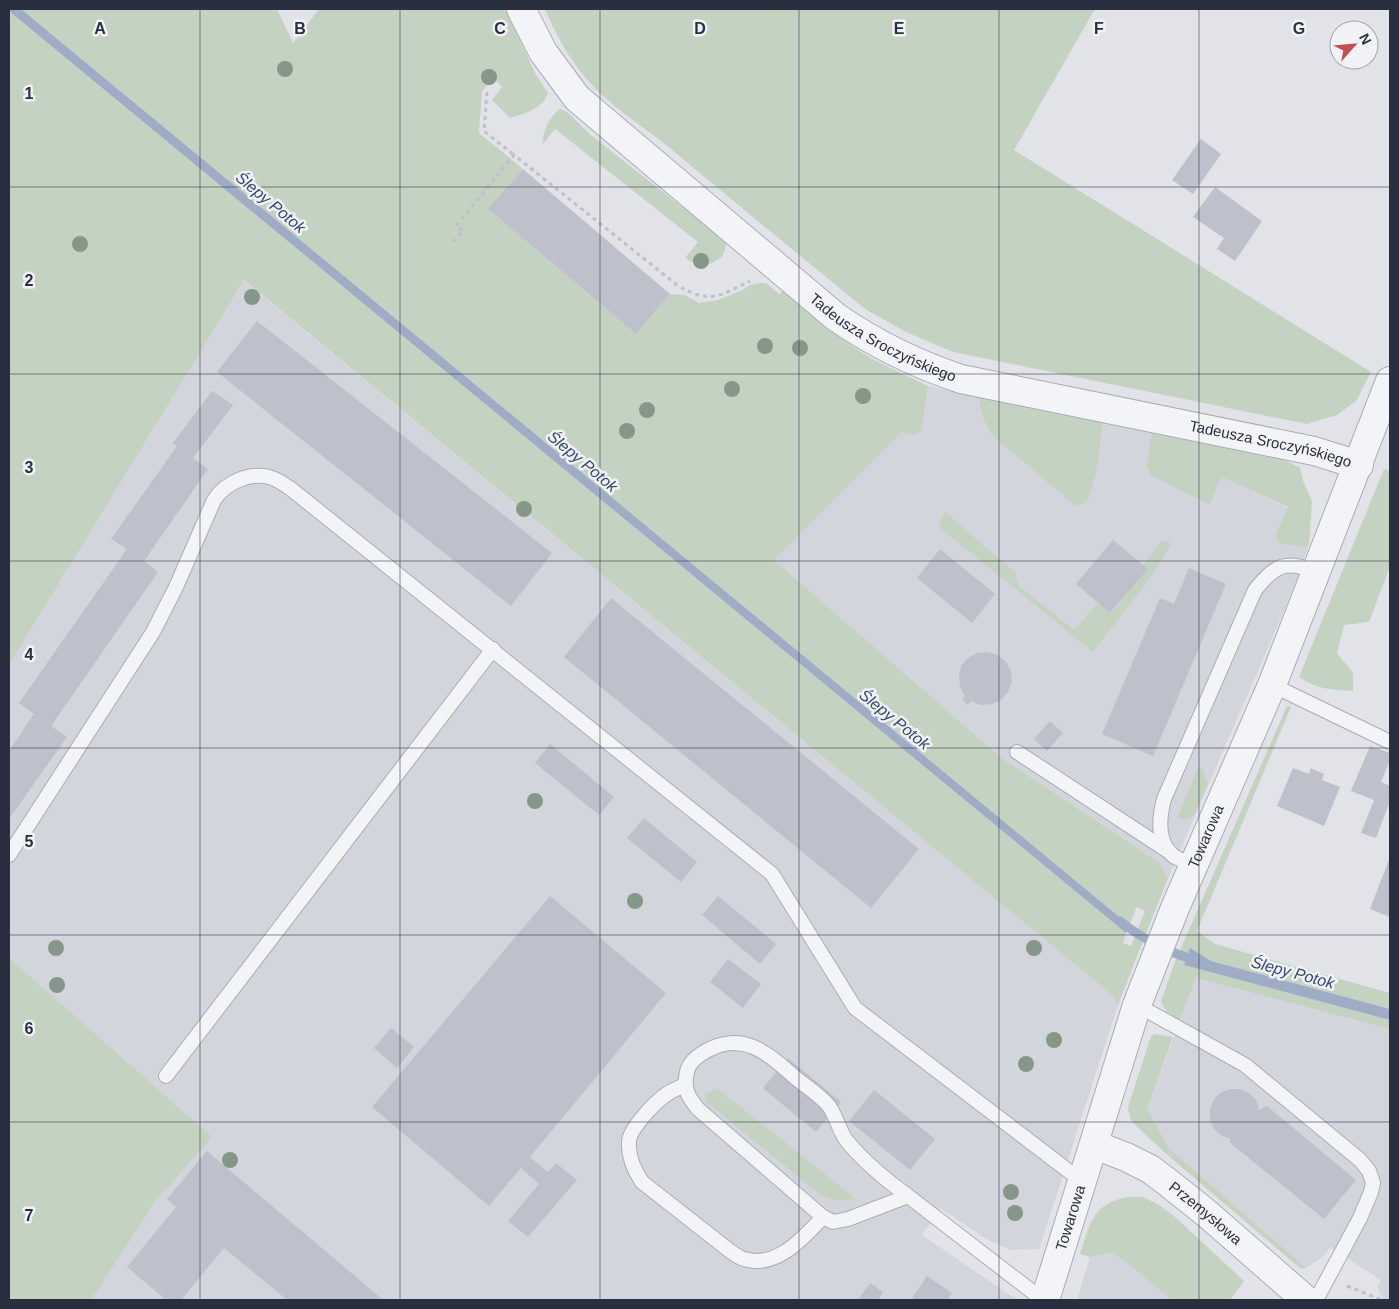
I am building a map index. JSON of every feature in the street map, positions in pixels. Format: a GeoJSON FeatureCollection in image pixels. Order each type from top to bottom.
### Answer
{"type":"FeatureCollection","features":[{"type":"Feature","properties":{"kind":"street","name":"Tadeusza Sroczyńskiego"},"geometry":{"type":"LineString","coordinates":[[521,9],[543,52],[577,98],[836,317],[880,345],[923,365],[962,379],[1314,450],[1359,465]]}},
{"type":"Feature","properties":{"kind":"street","name":"Towarowa"},"geometry":{"type":"LineString","coordinates":[[1044,1300],[1095,1145],[1137,1006],[1175,908],[1182,859],[1272,686],[1390,381]]}},
{"type":"Feature","properties":{"kind":"street","name":"Przemysłowa"},"geometry":{"type":"LineString","coordinates":[[1095,1145],[1150,1169],[1205,1212],[1306,1300]]}},
{"type":"Feature","properties":{"kind":"lane"},"geometry":{"type":"LineString","coordinates":[[9,855],[152,632],[176,586],[214,500],[220,491],[233,482],[259,476],[270,478],[291,488],[772,874],[855,1008],[1083,1182]]}},
{"type":"Feature","properties":{"kind":"lane"},"geometry":{"type":"LineString","coordinates":[[1182,859],[1161,835],[1160,823],[1164,799],[1255,590],[1264,579],[1280,567],[1289,564],[1299,565],[1316,572]]}},
{"type":"Feature","properties":{"kind":"lane"},"geometry":{"type":"LineString","coordinates":[[166,1076],[493,649]]}},
{"type":"Feature","properties":{"kind":"lane"},"geometry":{"type":"LineString","coordinates":[[1272,686],[1390,742]]}},
{"type":"Feature","properties":{"kind":"lane"},"geometry":{"type":"LineString","coordinates":[[1017,752],[1182,859]]}},
{"type":"Feature","properties":{"kind":"lane"},"geometry":{"type":"LineString","coordinates":[[1137,1006],[1245,1065],[1360,1160],[1369,1171],[1373,1183],[1371,1192],[1360,1218],[1316,1300]]}},
{"type":"Feature","properties":{"kind":"lane"},"geometry":{"type":"LineString","coordinates":[[908,1196],[848,1219],[833,1222],[823,1217],[698,1110],[688,1097],[685,1086],[688,1065],[711,1048],[726,1043],[752,1046],[768,1055],[821,1098],[832,1111],[846,1139],[872,1167],[1044,1300]]}},
{"type":"Feature","properties":{"kind":"lane"},"geometry":{"type":"LineString","coordinates":[[685,1086],[666,1094],[632,1130],[629,1140],[630,1155],[634,1170],[642,1182],[730,1251],[743,1259],[770,1259],[783,1253],[798,1242],[823,1217]]}},
{"type":"Feature","properties":{"kind":"path"},"geometry":{"type":"LineString","coordinates":[[487,92],[484,131],[677,285],[689,292],[708,298],[719,296],[756,279]]}},
{"type":"Feature","properties":{"kind":"path"},"geometry":{"type":"LineString","coordinates":[[453,242],[463,231],[456,226],[514,155]]}},
{"type":"Feature","properties":{"kind":"shaded area"},"geometry":{"type":"Polygon","coordinates":[[[243,280],[1113,996],[1118,1005],[1039,1249],[1011,1250],[988,1240],[940,1208],[922,1235],[1017,1300],[9,1300],[9,665],[243,280]]]}},
{"type":"Feature","properties":{"kind":"shaded area"},"geometry":{"type":"Polygon","coordinates":[[[928,386],[978,397],[981,415],[986,427],[994,437],[1094,483],[1103,420],[1157,432],[1151,436],[1146,468],[1148,472],[1208,505],[1221,476],[1288,508],[1275,536],[1278,543],[1303,548],[1309,545],[1292,592],[1168,878],[1160,863],[1003,759],[774,560],[902,432],[922,430],[928,386]]]}},
{"type":"Feature","properties":{"kind":"shaded area"},"geometry":{"type":"Polygon","coordinates":[[[1196,978],[1390,1029],[1390,1300],[1383,1300],[1377,1287],[1381,1280],[1330,1247],[1324,1256],[1306,1268],[1169,1148],[1147,1109],[1196,978]]]}},
{"type":"Feature","properties":{"kind":"shaded area"},"geometry":{"type":"Polygon","coordinates":[[[1113,1252],[1172,1300],[1077,1300],[1090,1257],[1113,1252]]]}},
{"type":"Feature","properties":{"kind":"green space"},"geometry":{"type":"Polygon","coordinates":[[[21,9],[277,9],[293,43],[319,9],[506,9],[535,73],[548,93],[546,99],[537,107],[527,113],[510,118],[492,100],[502,87],[494,78],[482,91],[479,133],[523,169],[489,210],[636,334],[670,294],[685,295],[699,303],[718,300],[750,285],[766,283],[779,294],[786,289],[843,340],[872,359],[928,386],[922,430],[912,435],[902,432],[774,560],[1003,759],[1160,863],[1168,878],[1118,1005],[1113,996],[244,280],[9,665],[9,11],[1126,933],[1123,943],[1131,946],[1145,911],[1137,907],[1129,925],[21,9]]]}},
{"type":"Feature","properties":{"kind":"green space"},"geometry":{"type":"Polygon","coordinates":[[[545,9],[1095,9],[1014,150],[1371,372],[1357,400],[1337,415],[1307,424],[953,352],[906,332],[865,309],[666,145],[603,96],[593,87],[573,61],[545,9]]]}},
{"type":"Feature","properties":{"kind":"green space"},"geometry":{"type":"Polygon","coordinates":[[[560,109],[567,112],[592,136],[725,241],[726,246],[722,257],[707,265],[696,264],[685,258],[698,242],[555,129],[542,145],[547,125],[560,109]]]}},
{"type":"Feature","properties":{"kind":"green space"},"geometry":{"type":"Polygon","coordinates":[[[978,397],[1103,420],[1094,481],[1086,501],[1076,506],[994,437],[987,428],[983,418],[978,397]]]}},
{"type":"Feature","properties":{"kind":"green space"},"geometry":{"type":"Polygon","coordinates":[[[1157,432],[1281,458],[1300,468],[1303,481],[1312,501],[1309,545],[1303,548],[1278,543],[1275,536],[1288,507],[1222,477],[1209,505],[1151,475],[1146,468],[1151,436],[1157,432]]]}},
{"type":"Feature","properties":{"kind":"green space"},"geometry":{"type":"Polygon","coordinates":[[[1384,469],[1390,471],[1390,566],[1369,622],[1344,625],[1337,653],[1353,673],[1353,691],[1318,686],[1299,677],[1384,469]]]}},
{"type":"Feature","properties":{"kind":"green space"},"geometry":{"type":"Polygon","coordinates":[[[944,511],[1015,572],[1019,586],[1074,630],[1098,603],[1111,613],[1148,569],[1143,565],[1162,540],[1172,543],[1154,573],[1093,652],[939,527],[944,511]]]}},
{"type":"Feature","properties":{"kind":"green space"},"geometry":{"type":"Polygon","coordinates":[[[1287,706],[1291,707],[1197,931],[1215,944],[1390,993],[1390,1009],[1211,961],[1191,949],[1184,965],[1390,1020],[1390,1029],[1196,978],[1180,1020],[1166,1011],[1161,1002],[1174,964],[1287,706]]]}},
{"type":"Feature","properties":{"kind":"green space"},"geometry":{"type":"Polygon","coordinates":[[[1198,767],[1204,770],[1204,777],[1208,783],[1194,815],[1188,819],[1177,819],[1198,767]]]}},
{"type":"Feature","properties":{"kind":"green space"},"geometry":{"type":"Polygon","coordinates":[[[9,958],[212,1137],[156,1200],[91,1300],[9,1300],[9,958]]]}},
{"type":"Feature","properties":{"kind":"green space"},"geometry":{"type":"Polygon","coordinates":[[[1155,1034],[1173,1037],[1147,1109],[1169,1148],[1306,1268],[1301,1269],[1165,1153],[1131,1121],[1128,1110],[1129,1104],[1151,1036],[1155,1034]]]}},
{"type":"Feature","properties":{"kind":"green space"},"geometry":{"type":"Polygon","coordinates":[[[718,1088],[856,1199],[839,1201],[822,1196],[706,1102],[705,1094],[718,1088]]]}},
{"type":"Feature","properties":{"kind":"green space"},"geometry":{"type":"Polygon","coordinates":[[[1129,1197],[1143,1197],[1159,1205],[1174,1216],[1244,1281],[1230,1300],[1172,1300],[1113,1252],[1090,1257],[1080,1254],[1090,1224],[1100,1209],[1117,1200],[1129,1197]]]}},
{"type":"Feature","properties":{"kind":"water"},"geometry":{"type":"Polygon","coordinates":[[[9,9],[21,9],[1129,925],[1126,933],[9,11],[9,9]]]}},
{"type":"Feature","properties":{"kind":"water"},"geometry":{"type":"Polygon","coordinates":[[[1190,948],[1211,961],[1390,1009],[1390,1020],[1184,965],[1190,948]]]}},
{"type":"Feature","properties":{"kind":"building"},"geometry":{"type":"Polygon","coordinates":[[[1201,139],[1221,154],[1193,194],[1172,180],[1201,139]]]}},
{"type":"Feature","properties":{"kind":"building"},"geometry":{"type":"Polygon","coordinates":[[[523,169],[670,294],[636,334],[488,209],[523,169]]]}},
{"type":"Feature","properties":{"kind":"building"},"geometry":{"type":"Polygon","coordinates":[[[1215,187],[1262,221],[1235,261],[1217,249],[1224,238],[1193,217],[1215,187]]]}},
{"type":"Feature","properties":{"kind":"building"},"geometry":{"type":"Polygon","coordinates":[[[257,321],[552,553],[511,606],[217,372],[257,321]]]}},
{"type":"Feature","properties":{"kind":"building"},"geometry":{"type":"Polygon","coordinates":[[[212,391],[233,405],[193,458],[208,469],[144,561],[158,572],[51,726],[67,737],[9,819],[9,751],[34,714],[19,703],[127,549],[111,539],[177,446],[173,443],[212,391]]]}},
{"type":"Feature","properties":{"kind":"building"},"geometry":{"type":"Polygon","coordinates":[[[1113,540],[1148,569],[1110,613],[1076,584],[1113,540]]]}},
{"type":"Feature","properties":{"kind":"building"},"geometry":{"type":"Polygon","coordinates":[[[940,549],[995,594],[972,623],[917,578],[940,549]]]}},
{"type":"Feature","properties":{"kind":"building"},"geometry":{"type":"Polygon","coordinates":[[[1189,568],[1226,584],[1153,756],[1102,734],[1160,598],[1174,604],[1189,568]]]}},
{"type":"Feature","properties":{"kind":"building"},"geometry":{"type":"Polygon","coordinates":[[[611,598],[919,849],[871,908],[564,657],[611,598]]]}},
{"type":"Feature","properties":{"kind":"building"},"geometry":{"type":"Polygon","coordinates":[[[988,652],[998,655],[1006,662],[1011,671],[1012,682],[1008,692],[1001,700],[992,704],[981,705],[971,701],[968,705],[962,700],[965,696],[960,687],[959,676],[961,666],[968,658],[977,653],[988,652]]]}},
{"type":"Feature","properties":{"kind":"building"},"geometry":{"type":"Polygon","coordinates":[[[1050,721],[1063,733],[1047,751],[1034,739],[1050,721]]]}},
{"type":"Feature","properties":{"kind":"building"},"geometry":{"type":"Polygon","coordinates":[[[550,744],[614,797],[599,815],[535,763],[550,744]]]}},
{"type":"Feature","properties":{"kind":"building"},"geometry":{"type":"Polygon","coordinates":[[[1370,746],[1390,753],[1390,760],[1381,782],[1390,786],[1390,801],[1376,838],[1361,833],[1374,800],[1351,791],[1370,746]]]}},
{"type":"Feature","properties":{"kind":"building"},"geometry":{"type":"Polygon","coordinates":[[[1293,768],[1309,774],[1311,768],[1324,774],[1322,780],[1340,787],[1324,826],[1277,806],[1293,768]]]}},
{"type":"Feature","properties":{"kind":"building"},"geometry":{"type":"Polygon","coordinates":[[[644,818],[697,862],[681,882],[627,838],[644,818]]]}},
{"type":"Feature","properties":{"kind":"building"},"geometry":{"type":"Polygon","coordinates":[[[1390,857],[1390,917],[1370,909],[1390,857]]]}},
{"type":"Feature","properties":{"kind":"building"},"geometry":{"type":"Polygon","coordinates":[[[550,896],[666,993],[530,1157],[548,1172],[556,1163],[577,1180],[528,1237],[508,1221],[539,1184],[521,1168],[489,1206],[372,1107],[550,896]]]}},
{"type":"Feature","properties":{"kind":"building"},"geometry":{"type":"Polygon","coordinates":[[[718,896],[776,944],[760,964],[702,915],[718,896]]]}},
{"type":"Feature","properties":{"kind":"building"},"geometry":{"type":"Polygon","coordinates":[[[728,959],[761,984],[743,1008],[710,982],[728,959]]]}},
{"type":"Feature","properties":{"kind":"building"},"geometry":{"type":"Polygon","coordinates":[[[391,1028],[414,1047],[397,1068],[374,1048],[391,1028]]]}},
{"type":"Feature","properties":{"kind":"building"},"geometry":{"type":"Polygon","coordinates":[[[788,1058],[841,1102],[816,1132],[763,1088],[788,1058]]]}},
{"type":"Feature","properties":{"kind":"building"},"geometry":{"type":"Polygon","coordinates":[[[1229,1089],[1239,1089],[1249,1093],[1256,1100],[1259,1110],[1267,1106],[1356,1180],[1324,1219],[1229,1142],[1231,1139],[1222,1136],[1214,1129],[1210,1120],[1210,1110],[1213,1101],[1220,1093],[1229,1089]]]}},
{"type":"Feature","properties":{"kind":"building"},"geometry":{"type":"Polygon","coordinates":[[[874,1090],[935,1139],[910,1170],[849,1121],[874,1090]]]}},
{"type":"Feature","properties":{"kind":"building"},"geometry":{"type":"Polygon","coordinates":[[[207,1151],[383,1300],[287,1300],[224,1248],[181,1300],[166,1300],[127,1267],[176,1207],[167,1199],[207,1151]]]}},
{"type":"Feature","properties":{"kind":"building"},"geometry":{"type":"Polygon","coordinates":[[[927,1276],[952,1293],[947,1300],[911,1300],[927,1276]]]}},
{"type":"Feature","properties":{"kind":"building"},"geometry":{"type":"Polygon","coordinates":[[[870,1283],[883,1292],[878,1300],[858,1300],[870,1283]]]}},
{"type":"Feature","properties":{"kind":"waterway"},"geometry":{"type":"LineString","coordinates":[[1120,921],[1157,945],[1199,961]]}},
{"type":"Feature","properties":{"kind":"water label","name":"Ślepy Potok"},"geometry":{"type":"Point","coordinates":[271,202]}},
{"type":"Feature","properties":{"kind":"water label","name":"Ślepy Potok"},"geometry":{"type":"Point","coordinates":[583,461]}},
{"type":"Feature","properties":{"kind":"water label","name":"Ślepy Potok"},"geometry":{"type":"Point","coordinates":[895,719]}},
{"type":"Feature","properties":{"kind":"water label","name":"Ślepy Potok"},"geometry":{"type":"Point","coordinates":[1293,972]}}]}
